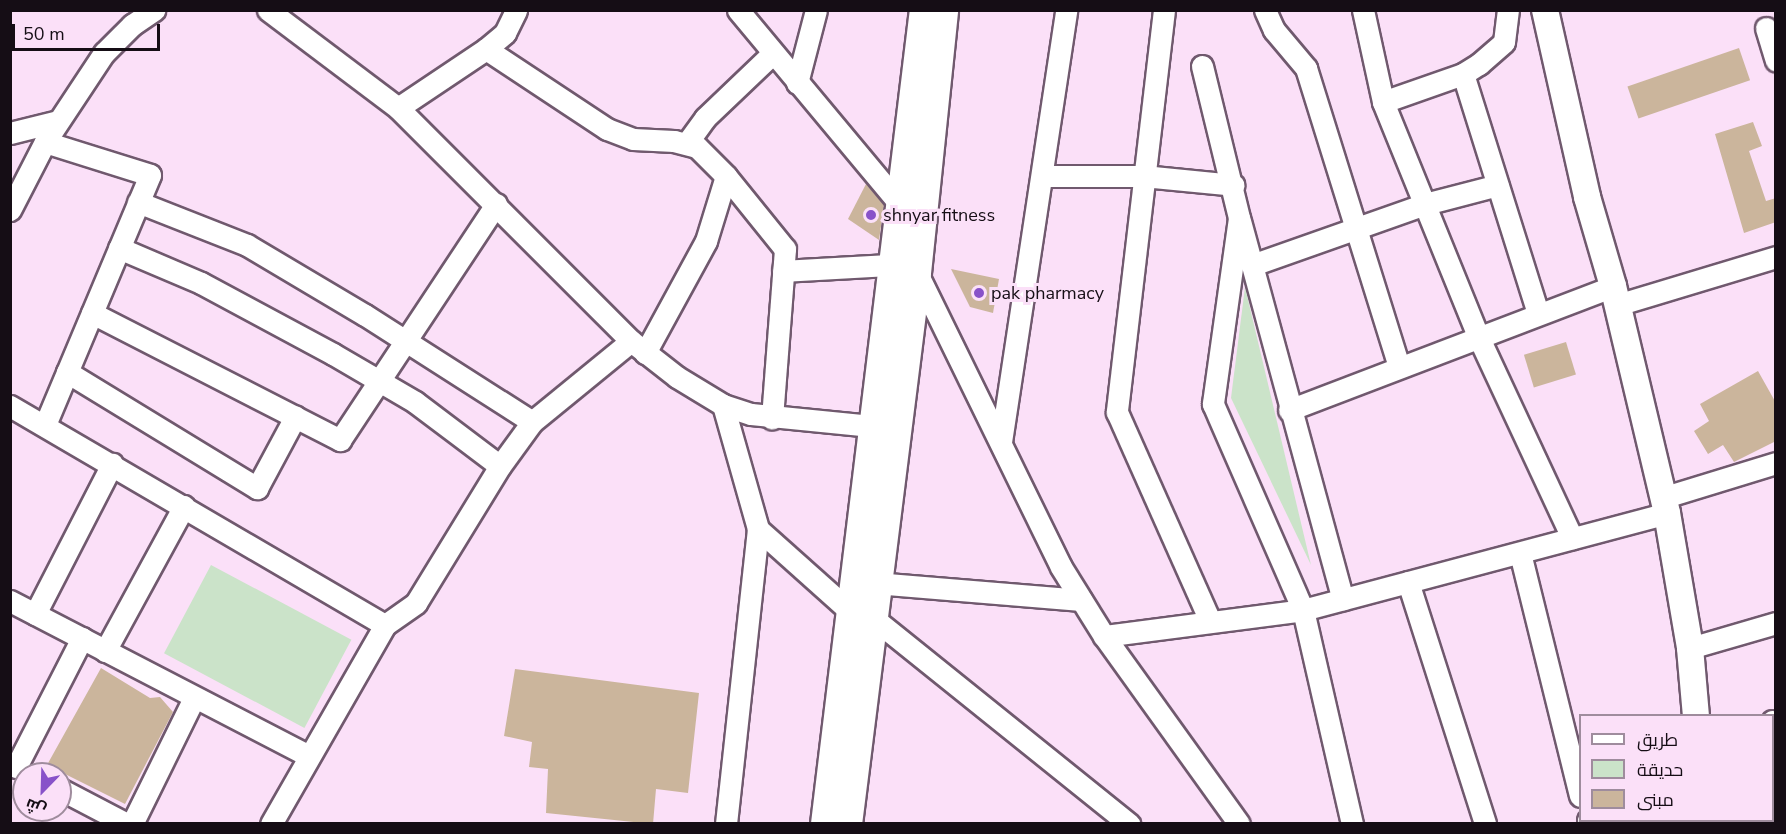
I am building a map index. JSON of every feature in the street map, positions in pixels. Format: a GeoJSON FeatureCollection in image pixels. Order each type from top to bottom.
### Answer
{"type":"FeatureCollection","features":[{"type":"Feature","properties":{"kind":"main road"},"geometry":{"type":"LineString","coordinates":[[911,217],[924,10]]}},
{"type":"Feature","properties":{"kind":"main road"},"geometry":{"type":"LineString","coordinates":[[863,616],[875,583],[911,217],[944,10]]}},
{"type":"Feature","properties":{"kind":"main road"},"geometry":{"type":"LineString","coordinates":[[845,822],[863,616],[871,426],[905,269]]}},
{"type":"Feature","properties":{"kind":"street"},"geometry":{"type":"LineString","coordinates":[[10,210],[45,142],[104,53],[132,25],[154,10]]}},
{"type":"Feature","properties":{"kind":"street"},"geometry":{"type":"LineString","coordinates":[[398,108],[486,49],[505,33],[516,10]]}},
{"type":"Feature","properties":{"kind":"street"},"geometry":{"type":"LineString","coordinates":[[738,10],[911,217]]}},
{"type":"Feature","properties":{"kind":"street"},"geometry":{"type":"LineString","coordinates":[[797,83],[816,10]]}},
{"type":"Feature","properties":{"kind":"street"},"geometry":{"type":"LineString","coordinates":[[1001,442],[1066,10]]}},
{"type":"Feature","properties":{"kind":"street"},"geometry":{"type":"LineString","coordinates":[[1164,10],[1117,412],[1210,621]]}},
{"type":"Feature","properties":{"kind":"street"},"geometry":{"type":"LineString","coordinates":[[1265,10],[1274,30],[1306,68],[1358,227],[1399,367]]}},
{"type":"Feature","properties":{"kind":"street"},"geometry":{"type":"LineString","coordinates":[[1364,10],[1383,102],[1478,336],[1572,538]]}},
{"type":"Feature","properties":{"kind":"street"},"geometry":{"type":"LineString","coordinates":[[1383,102],[1462,74],[1504,42],[1508,10]]}},
{"type":"Feature","properties":{"kind":"street"},"geometry":{"type":"LineString","coordinates":[[1545,10],[1587,197],[1615,296],[1664,505],[1690,648],[1696,714]]}},
{"type":"Feature","properties":{"kind":"street"},"geometry":{"type":"LineString","coordinates":[[278,13],[398,108],[638,347],[723,405],[772,419],[871,426]]}},
{"type":"Feature","properties":{"kind":"street"},"geometry":{"type":"LineString","coordinates":[[1766,28],[1776,60]]}},
{"type":"Feature","properties":{"kind":"street"},"geometry":{"type":"LineString","coordinates":[[486,49],[608,129],[633,139],[687,144],[706,153],[785,249],[772,419]]}},
{"type":"Feature","properties":{"kind":"street"},"geometry":{"type":"LineString","coordinates":[[687,144],[705,118],[773,53]]}},
{"type":"Feature","properties":{"kind":"street"},"geometry":{"type":"LineString","coordinates":[[1202,66],[1234,185],[1239,218],[1254,264],[1289,410],[1343,599]]}},
{"type":"Feature","properties":{"kind":"street"},"geometry":{"type":"LineString","coordinates":[[1462,74],[1538,314]]}},
{"type":"Feature","properties":{"kind":"street"},"geometry":{"type":"LineString","coordinates":[[10,133],[58,121]]}},
{"type":"Feature","properties":{"kind":"street"},"geometry":{"type":"LineString","coordinates":[[45,142],[150,175],[45,425]]}},
{"type":"Feature","properties":{"kind":"street"},"geometry":{"type":"LineString","coordinates":[[271,824],[385,626],[416,603],[500,465],[532,423],[638,347],[706,241],[726,176]]}},
{"type":"Feature","properties":{"kind":"street"},"geometry":{"type":"LineString","coordinates":[[1042,176],[1143,176],[1234,185]]}},
{"type":"Feature","properties":{"kind":"street"},"geometry":{"type":"LineString","coordinates":[[1254,264],[1425,204],[1498,186]]}},
{"type":"Feature","properties":{"kind":"street"},"geometry":{"type":"LineString","coordinates":[[138,202],[247,245],[532,423]]}},
{"type":"Feature","properties":{"kind":"street"},"geometry":{"type":"LineString","coordinates":[[92,313],[340,440],[496,204]]}},
{"type":"Feature","properties":{"kind":"street"},"geometry":{"type":"LineString","coordinates":[[1239,218],[1213,404],[1303,610],[1352,824]]}},
{"type":"Feature","properties":{"kind":"street"},"geometry":{"type":"LineString","coordinates":[[119,248],[201,283],[379,381],[415,402],[500,465]]}},
{"type":"Feature","properties":{"kind":"street"},"geometry":{"type":"LineString","coordinates":[[1289,410],[1538,314],[1775,261]]}},
{"type":"Feature","properties":{"kind":"street"},"geometry":{"type":"LineString","coordinates":[[783,271],[905,269],[1001,442],[1081,600],[1104,636],[1239,824]]}},
{"type":"Feature","properties":{"kind":"street"},"geometry":{"type":"LineString","coordinates":[[67,372],[257,488],[295,417]]}},
{"type":"Feature","properties":{"kind":"street"},"geometry":{"type":"LineString","coordinates":[[723,405],[759,528],[726,824]]}},
{"type":"Feature","properties":{"kind":"street"},"geometry":{"type":"LineString","coordinates":[[10,406],[385,626]]}},
{"type":"Feature","properties":{"kind":"street"},"geometry":{"type":"LineString","coordinates":[[1104,636],[1303,610],[1572,538],[1776,463]]}},
{"type":"Feature","properties":{"kind":"street"},"geometry":{"type":"LineString","coordinates":[[35,614],[112,464]]}},
{"type":"Feature","properties":{"kind":"street"},"geometry":{"type":"LineString","coordinates":[[105,651],[184,506]]}},
{"type":"Feature","properties":{"kind":"street"},"geometry":{"type":"LineString","coordinates":[[759,528],[863,616],[1129,824]]}},
{"type":"Feature","properties":{"kind":"street"},"geometry":{"type":"LineString","coordinates":[[1520,553],[1579,788]]}},
{"type":"Feature","properties":{"kind":"street"},"geometry":{"type":"LineString","coordinates":[[1408,582],[1485,824]]}},
{"type":"Feature","properties":{"kind":"street"},"geometry":{"type":"LineString","coordinates":[[875,583],[1081,600]]}},
{"type":"Feature","properties":{"kind":"street"},"geometry":{"type":"LineString","coordinates":[[10,601],[309,756]]}},
{"type":"Feature","properties":{"kind":"street"},"geometry":{"type":"LineString","coordinates":[[1690,648],[1776,623]]}},
{"type":"Feature","properties":{"kind":"street"},"geometry":{"type":"LineString","coordinates":[[22,762],[82,638]]}},
{"type":"Feature","properties":{"kind":"street"},"geometry":{"type":"LineString","coordinates":[[132,824],[194,698]]}},
{"type":"Feature","properties":{"kind":"street"},"geometry":{"type":"LineString","coordinates":[[1774,719],[1776,730]]}},
{"type":"Feature","properties":{"kind":"street"},"geometry":{"type":"LineString","coordinates":[[72,795],[126,824]]}},
{"type":"Feature","properties":{"kind":"green space"},"geometry":{"type":"Polygon","coordinates":[[[1245,287],[1311,565],[1231,398],[1245,287]]]}},
{"type":"Feature","properties":{"kind":"green space"},"geometry":{"type":"Polygon","coordinates":[[[211,565],[351,640],[304,728],[164,653],[211,565]]]}},
{"type":"Feature","properties":{"kind":"building"},"geometry":{"type":"Polygon","coordinates":[[[1739,48],[1750,80],[1638,119],[1627,86],[1739,48]]]}},
{"type":"Feature","properties":{"kind":"building"},"geometry":{"type":"Polygon","coordinates":[[[1753,122],[1762,146],[1749,151],[1766,201],[1776,198],[1776,222],[1744,233],[1715,134],[1753,122]]]}},
{"type":"Feature","properties":{"kind":"building","name":"shnyar fitness"},"geometry":{"type":"Polygon","coordinates":[[[866,184],[884,205],[879,240],[848,219],[866,184]]]}},
{"type":"Feature","properties":{"kind":"building","name":"pak pharmacy"},"geometry":{"type":"Polygon","coordinates":[[[951,269],[999,279],[993,313],[970,307],[951,269]]]}},
{"type":"Feature","properties":{"kind":"building"},"geometry":{"type":"Polygon","coordinates":[[[1566,342],[1576,375],[1534,387],[1524,355],[1566,342]]]}},
{"type":"Feature","properties":{"kind":"building"},"geometry":{"type":"Polygon","coordinates":[[[1758,371],[1776,403],[1776,441],[1734,462],[1723,445],[1708,454],[1694,431],[1709,421],[1700,404],[1758,371]]]}},
{"type":"Feature","properties":{"kind":"building"},"geometry":{"type":"Polygon","coordinates":[[[101,668],[150,698],[160,697],[173,712],[125,804],[72,778],[72,762],[49,762],[101,668]]]}},
{"type":"Feature","properties":{"kind":"building"},"geometry":{"type":"Polygon","coordinates":[[[515,669],[699,693],[688,793],[656,789],[653,824],[546,813],[548,769],[529,767],[532,742],[504,736],[515,669]]]}},
{"type":"Feature","properties":{"kind":"place","name":"shnyar fitness"},"geometry":{"type":"Point","coordinates":[871,215]}},
{"type":"Feature","properties":{"kind":"place","name":"pak pharmacy"},"geometry":{"type":"Point","coordinates":[979,293]}}]}
